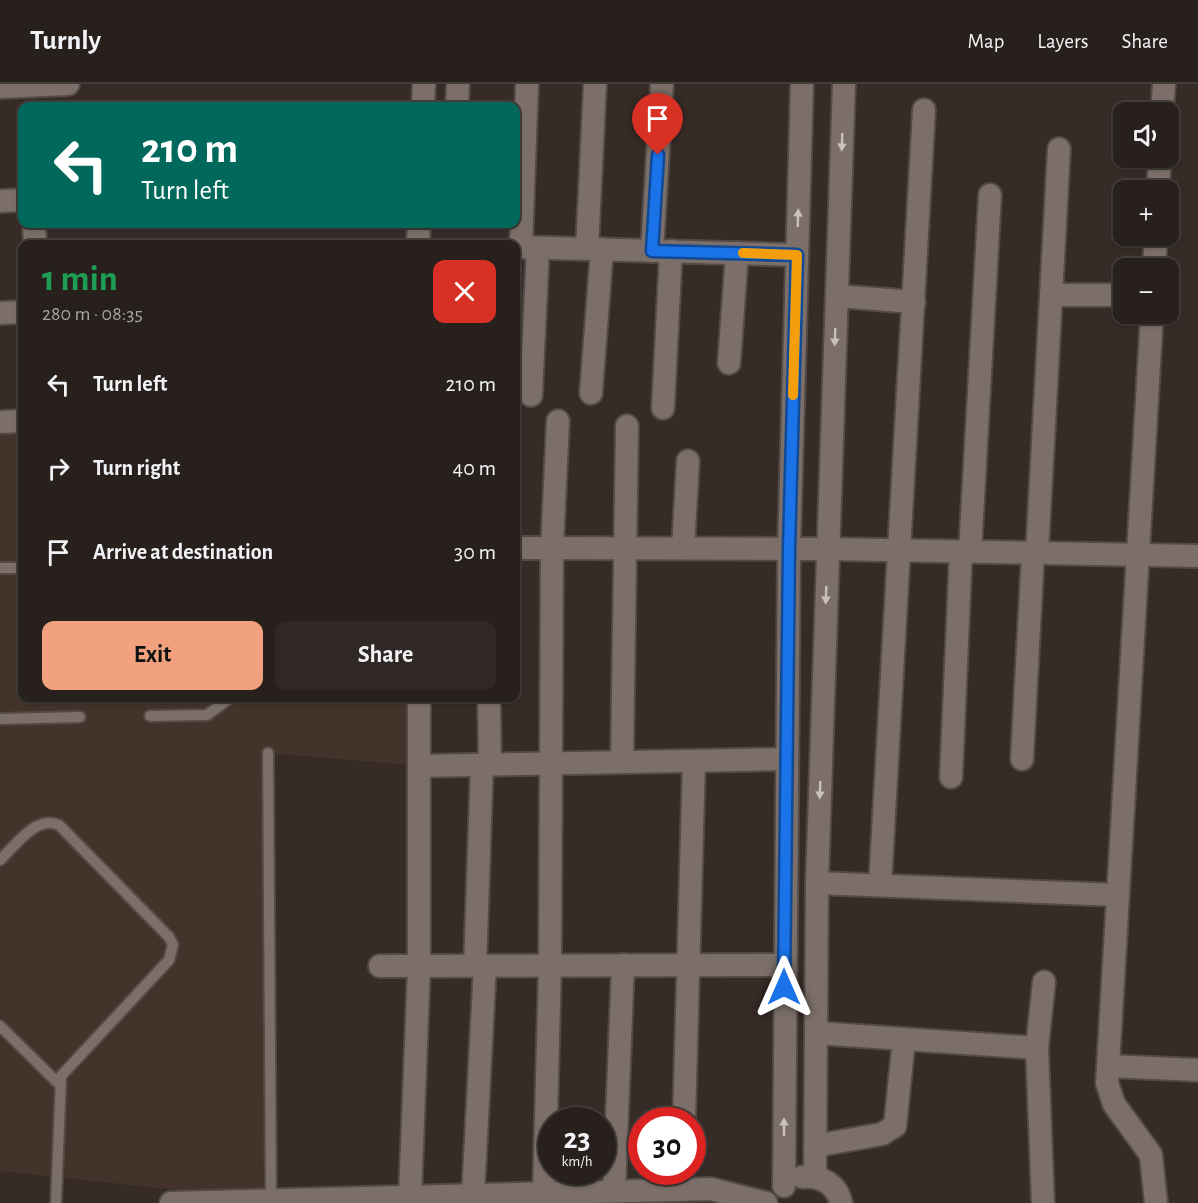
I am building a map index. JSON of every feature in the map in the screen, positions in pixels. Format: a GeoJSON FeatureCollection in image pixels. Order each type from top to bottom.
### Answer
{"type":"FeatureCollection","features":[{"type":"Feature","properties":{"kind":"street"},"geometry":{"type":"LineString","coordinates":[[0,87],[27,92],[68,84]]}},
{"type":"Feature","properties":{"kind":"street"},"geometry":{"type":"LineString","coordinates":[[423,102],[424,84]]}},
{"type":"Feature","properties":{"kind":"street"},"geometry":{"type":"LineString","coordinates":[[457,102],[458,84]]}},
{"type":"Feature","properties":{"kind":"street"},"geometry":{"type":"LineString","coordinates":[[527,84],[525,247],[531,395]]}},
{"type":"Feature","properties":{"kind":"street"},"geometry":{"type":"LineString","coordinates":[[591,393],[596,84]]}},
{"type":"Feature","properties":{"kind":"street"},"geometry":{"type":"LineString","coordinates":[[662,84],[663,408]]}},
{"type":"Feature","properties":{"kind":"street"},"geometry":{"type":"LineString","coordinates":[[779,1194],[789,548],[802,84]]}},
{"type":"Feature","properties":{"kind":"street"},"geometry":{"type":"LineString","coordinates":[[815,1177],[817,883],[844,84]]}},
{"type":"Feature","properties":{"kind":"street"},"geometry":{"type":"LineString","coordinates":[[1163,102],[1164,84]]}},
{"type":"Feature","properties":{"kind":"street"},"geometry":{"type":"LineString","coordinates":[[880,885],[901,550],[924,110]]}},
{"type":"Feature","properties":{"kind":"street"},"geometry":{"type":"LineString","coordinates":[[1022,759],[1059,149]]}},
{"type":"Feature","properties":{"kind":"street"},"geometry":{"type":"LineString","coordinates":[[951,777],[990,195]]}},
{"type":"Feature","properties":{"kind":"street"},"geometry":{"type":"LineString","coordinates":[[0,201],[18,200]]}},
{"type":"Feature","properties":{"kind":"street"},"geometry":{"type":"LineString","coordinates":[[525,247],[797,255]]}},
{"type":"Feature","properties":{"kind":"street"},"geometry":{"type":"LineString","coordinates":[[729,363],[737,253]]}},
{"type":"Feature","properties":{"kind":"street"},"geometry":{"type":"LineString","coordinates":[[1051,295],[1113,295]]}},
{"type":"Feature","properties":{"kind":"street"},"geometry":{"type":"LineString","coordinates":[[837,296],[914,302]]}},
{"type":"Feature","properties":{"kind":"street"},"geometry":{"type":"LineString","coordinates":[[0,313],[18,312]]}},
{"type":"Feature","properties":{"kind":"street"},"geometry":{"type":"LineString","coordinates":[[1151,324],[1108,1066],[1109,1095],[1151,1155],[1156,1203]]}},
{"type":"Feature","properties":{"kind":"street"},"geometry":{"type":"LineString","coordinates":[[0,422],[18,421]]}},
{"type":"Feature","properties":{"kind":"street"},"geometry":{"type":"LineString","coordinates":[[544,1193],[550,966],[552,548],[558,421]]}},
{"type":"Feature","properties":{"kind":"street"},"geometry":{"type":"LineString","coordinates":[[622,762],[623,548],[627,426]]}},
{"type":"Feature","properties":{"kind":"street"},"geometry":{"type":"LineString","coordinates":[[683,548],[688,461]]}},
{"type":"Feature","properties":{"kind":"street"},"geometry":{"type":"LineString","coordinates":[[520,548],[789,548],[1198,556]]}},
{"type":"Feature","properties":{"kind":"street"},"geometry":{"type":"LineString","coordinates":[[403,1199],[420,966],[419,702]]}},
{"type":"Feature","properties":{"kind":"street"},"geometry":{"type":"LineString","coordinates":[[473,1195],[489,702]]}},
{"type":"Feature","properties":{"kind":"street"},"geometry":{"type":"LineString","coordinates":[[419,766],[786,759]]}},
{"type":"Feature","properties":{"kind":"street"},"geometry":{"type":"LineString","coordinates":[[684,1107],[694,761]]}},
{"type":"Feature","properties":{"kind":"street"},"geometry":{"type":"LineString","coordinates":[[817,883],[1117,895]]}},
{"type":"Feature","properties":{"kind":"street"},"geometry":{"type":"LineString","coordinates":[[604,1195],[623,965]]}},
{"type":"Feature","properties":{"kind":"street"},"geometry":{"type":"LineString","coordinates":[[380,966],[784,965]]}},
{"type":"Feature","properties":{"kind":"street"},"geometry":{"type":"LineString","coordinates":[[1043,1203],[1037,1048],[1044,982]]}},
{"type":"Feature","properties":{"kind":"street"},"geometry":{"type":"LineString","coordinates":[[816,1033],[1037,1048]]}},
{"type":"Feature","properties":{"kind":"street"},"geometry":{"type":"LineString","coordinates":[[815,1146],[882,1134],[895,1126],[904,1039]]}},
{"type":"Feature","properties":{"kind":"street"},"geometry":{"type":"LineString","coordinates":[[1108,1066],[1198,1070]]}},
{"type":"Feature","properties":{"kind":"street"},"geometry":{"type":"LineString","coordinates":[[779,1194],[796,1179],[815,1177],[834,1188],[842,1203]]}},
{"type":"Feature","properties":{"kind":"street"},"geometry":{"type":"LineString","coordinates":[[171,1203],[403,1199],[544,1193],[604,1195],[677,1189],[711,1189],[766,1203]]}},
{"type":"Feature","properties":{"kind":"lane"},"geometry":{"type":"LineString","coordinates":[[0,568],[18,568]]}},
{"type":"Feature","properties":{"kind":"lane"},"geometry":{"type":"LineString","coordinates":[[150,716],[207,715],[225,702]]}},
{"type":"Feature","properties":{"kind":"lane"},"geometry":{"type":"LineString","coordinates":[[0,719],[80,717]]}},
{"type":"Feature","properties":{"kind":"lane"},"geometry":{"type":"LineString","coordinates":[[268,753],[271,1200]]}},
{"type":"Feature","properties":{"kind":"lane"},"geometry":{"type":"LineString","coordinates":[[0,860],[37,825],[51,822],[59,825],[169,937],[173,945],[169,960],[64,1070],[59,1084],[56,1203]]}},
{"type":"Feature","properties":{"kind":"lane"},"geometry":{"type":"LineString","coordinates":[[0,1026],[59,1084]]}},
{"type":"Feature","properties":{"kind":"shaded area"},"geometry":{"type":"Polygon","coordinates":[[[0,411],[18,411],[18,702],[418,702],[419,766],[269,753],[271,1200],[0,1171],[0,411]]]}},
{"type":"Feature","properties":{"kind":"slow traffic"},"geometry":{"type":"LineString","coordinates":[[743,253],[797,255],[793,395]]}},
{"type":"Feature","properties":{"kind":"route"},"geometry":{"type":"LineString","coordinates":[[658,155],[652,251],[797,255],[789,548],[784,987]]}}]}
